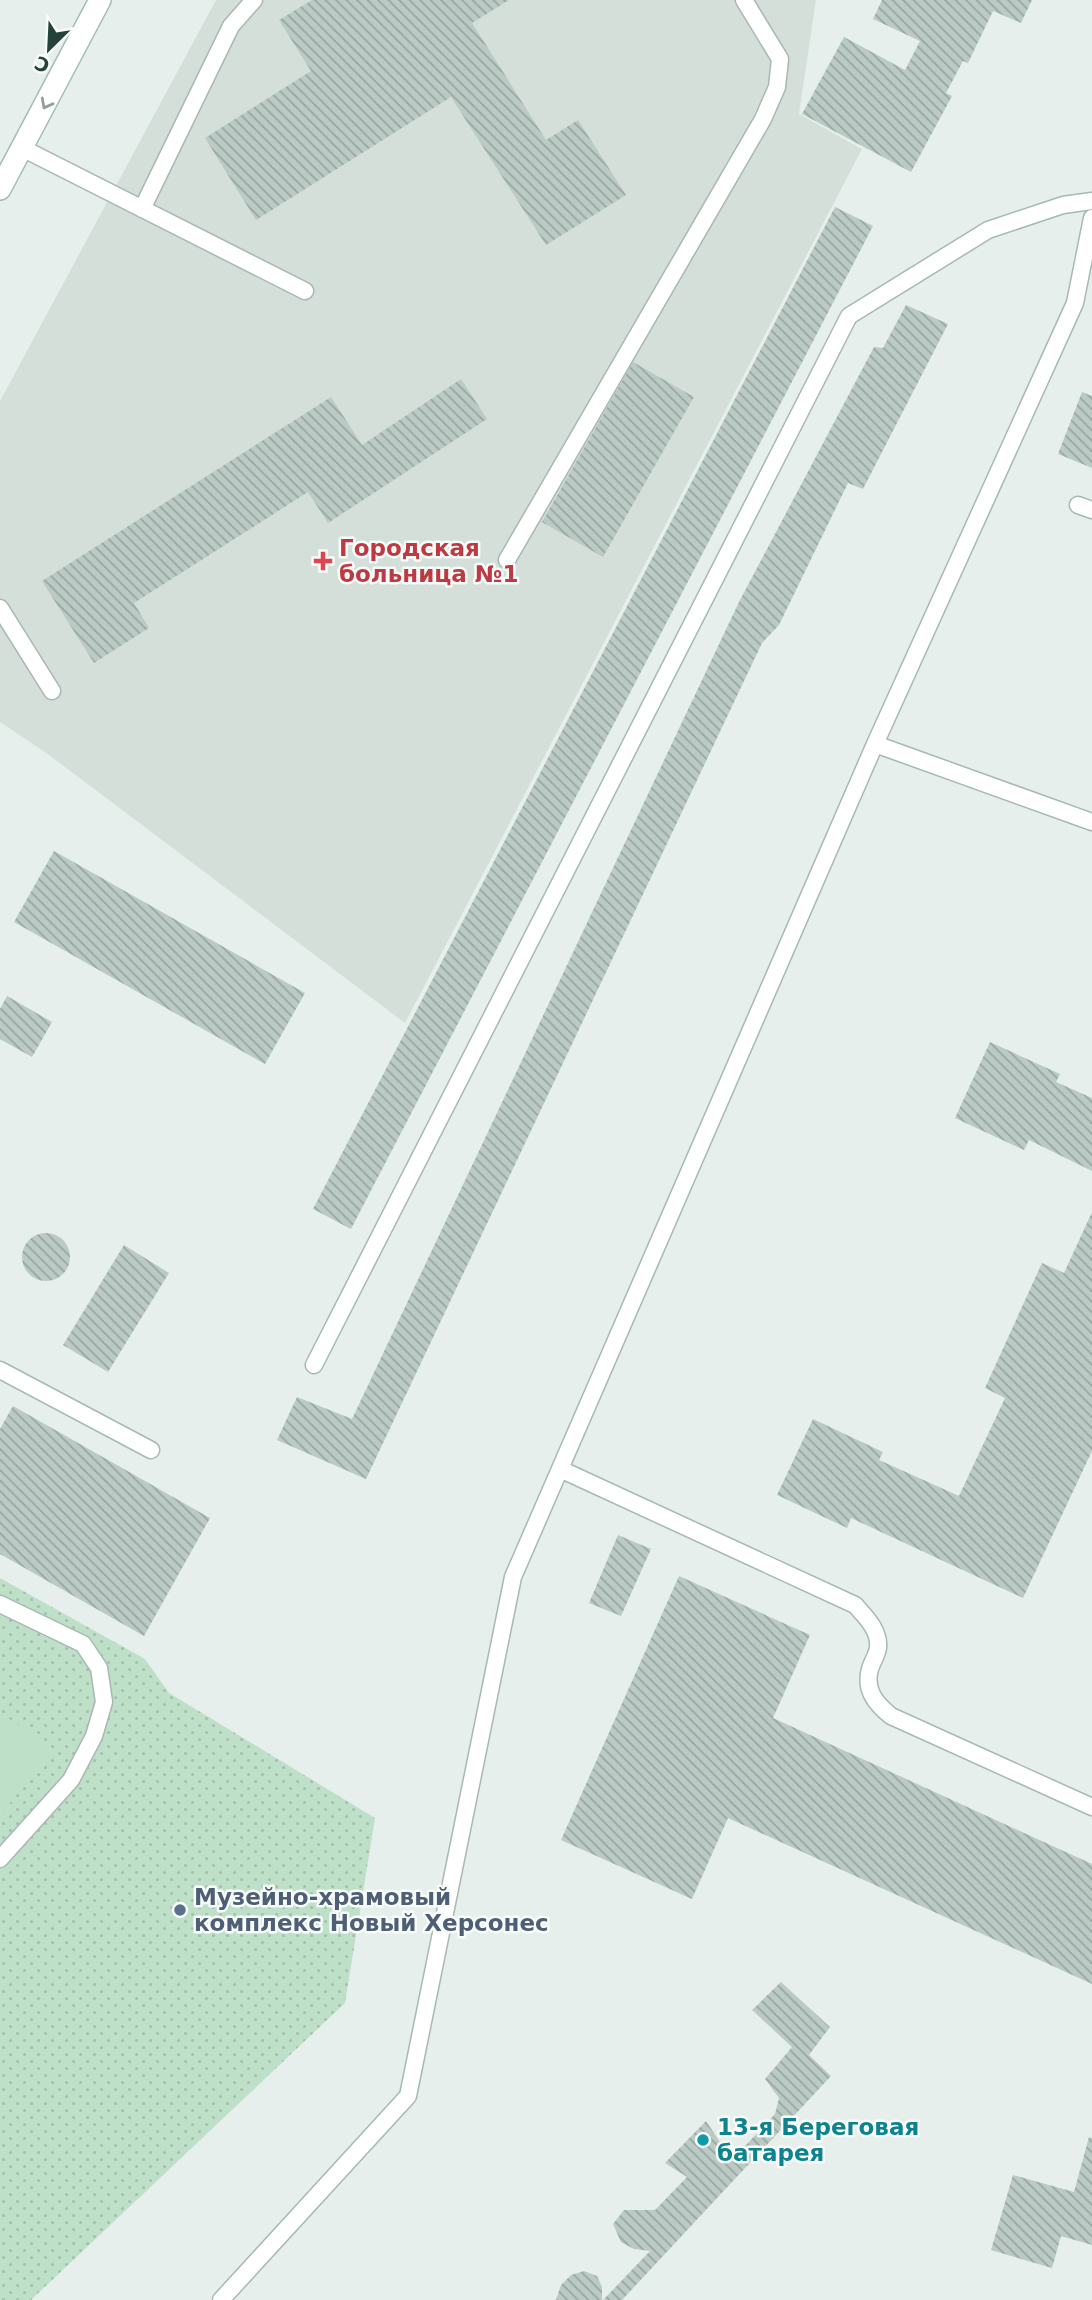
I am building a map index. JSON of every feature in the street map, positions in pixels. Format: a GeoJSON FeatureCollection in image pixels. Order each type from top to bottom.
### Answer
{"type":"FeatureCollection","features":[{"type":"Feature","properties":{"kind":"main road"},"geometry":{"type":"LineString","coordinates":[[0,189],[100,0]]}},
{"type":"Feature","properties":{"kind":"lane"},"geometry":{"type":"LineString","coordinates":[[142,209],[231,26],[254,0]]}},
{"type":"Feature","properties":{"kind":"lane"},"geometry":{"type":"LineString","coordinates":[[507,560],[763,119],[777,87],[780,59],[744,0]]}},
{"type":"Feature","properties":{"kind":"lane"},"geometry":{"type":"LineString","coordinates":[[22,148],[305,291]]}},
{"type":"Feature","properties":{"kind":"lane"},"geometry":{"type":"LineString","coordinates":[[314,1365],[849,316],[988,230],[1063,205],[1092,201]]}},
{"type":"Feature","properties":{"kind":"lane"},"geometry":{"type":"LineString","coordinates":[[221,2300],[408,2096],[513,1577],[875,744],[1076,303],[1092,218]]}},
{"type":"Feature","properties":{"kind":"lane"},"geometry":{"type":"LineString","coordinates":[[0,608],[52,691]]}},
{"type":"Feature","properties":{"kind":"lane"},"geometry":{"type":"LineString","coordinates":[[875,744],[1092,822]]}},
{"type":"Feature","properties":{"kind":"lane"},"geometry":{"type":"LineString","coordinates":[[0,1370],[151,1450]]}},
{"type":"Feature","properties":{"kind":"lane"},"geometry":{"type":"LineString","coordinates":[[560,1469],[855,1605],[868,1619],[875,1632],[878,1647],[869,1673],[869,1690],[876,1704],[891,1716],[1092,1807]]}},
{"type":"Feature","properties":{"kind":"lane"},"geometry":{"type":"LineString","coordinates":[[0,1604],[83,1644],[99,1668],[104,1702],[94,1736],[71,1780],[0,1859]]}},
{"type":"Feature","properties":{"kind":"shaded area","name":"Городская больница №1"},"geometry":{"type":"Polygon","coordinates":[[[216,0],[816,0],[799,114],[862,149],[405,1023],[49,755],[0,722],[0,401],[216,0]]]}},
{"type":"Feature","properties":{"kind":"green space","name":"Музейно-храмовый комплекс Новый Херсонес"},"geometry":{"type":"Polygon","coordinates":[[[0,1578],[145,1659],[169,1693],[375,1818],[345,2003],[31,2300],[0,2300],[0,1578]]]}},
{"type":"Feature","properties":{"kind":"green space"},"geometry":{"type":"Polygon","coordinates":[[[0,1712],[52,1749],[0,1816],[0,1712]]]}},
{"type":"Feature","properties":{"kind":"building"},"geometry":{"type":"Polygon","coordinates":[[[312,0],[509,0],[472,23],[546,140],[578,120],[626,195],[546,245],[451,97],[256,220],[205,138],[311,71],[279,20],[312,0]]]}},
{"type":"Feature","properties":{"kind":"building"},"geometry":{"type":"Polygon","coordinates":[[[882,0],[1032,0],[1021,23],[993,11],[968,63],[963,61],[946,93],[952,96],[911,172],[802,114],[844,37],[905,70],[920,41],[873,19],[882,0]]]}},
{"type":"Feature","properties":{"kind":"building"},"geometry":{"type":"Polygon","coordinates":[[[835,207],[873,226],[351,1229],[313,1209],[835,207]]]}},
{"type":"Feature","properties":{"kind":"building"},"geometry":{"type":"Polygon","coordinates":[[[906,305],[948,324],[863,489],[848,483],[779,625],[762,643],[366,1479],[277,1440],[297,1397],[352,1419],[739,602],[874,347],[883,348],[906,305]]]}},
{"type":"Feature","properties":{"kind":"building"},"geometry":{"type":"Polygon","coordinates":[[[633,362],[694,397],[603,557],[542,522],[633,362]]]}},
{"type":"Feature","properties":{"kind":"building"},"geometry":{"type":"Polygon","coordinates":[[[461,379],[487,419],[328,523],[308,492],[134,603],[149,628],[94,663],[42,581],[331,397],[362,445],[461,379]]]}},
{"type":"Feature","properties":{"kind":"building"},"geometry":{"type":"Polygon","coordinates":[[[1082,392],[1092,396],[1092,468],[1058,454],[1082,392]]]}},
{"type":"Feature","properties":{"kind":"building"},"geometry":{"type":"Polygon","coordinates":[[[54,851],[305,993],[265,1064],[14,922],[54,851]]]}},
{"type":"Feature","properties":{"kind":"building"},"geometry":{"type":"Polygon","coordinates":[[[7,996],[52,1022],[32,1057],[0,1039],[0,1009],[7,996]]]}},
{"type":"Feature","properties":{"kind":"building"},"geometry":{"type":"Polygon","coordinates":[[[990,1042],[1060,1074],[1056,1082],[1092,1098],[1092,1171],[1029,1140],[1024,1150],[955,1118],[990,1042]]]}},
{"type":"Feature","properties":{"kind":"building"},"geometry":{"type":"Polygon","coordinates":[[[1092,1212],[1092,1451],[1023,1598],[851,1518],[847,1528],[777,1495],[813,1419],[883,1452],[879,1460],[959,1496],[1005,1398],[985,1388],[1042,1263],[1064,1273],[1092,1212]]]}},
{"type":"Feature","properties":{"kind":"building"},"geometry":{"type":"Polygon","coordinates":[[[46,1233],[63,1240],[70,1257],[63,1274],[46,1281],[29,1274],[22,1257],[29,1240],[46,1233]]]}},
{"type":"Feature","properties":{"kind":"building"},"geometry":{"type":"Polygon","coordinates":[[[124,1245],[169,1273],[108,1372],[63,1345],[124,1245]]]}},
{"type":"Feature","properties":{"kind":"building"},"geometry":{"type":"Polygon","coordinates":[[[13,1406],[210,1518],[144,1636],[0,1554],[0,1429],[13,1406]]]}},
{"type":"Feature","properties":{"kind":"building"},"geometry":{"type":"Polygon","coordinates":[[[618,1535],[651,1549],[621,1616],[589,1603],[618,1535]]]}},
{"type":"Feature","properties":{"kind":"building"},"geometry":{"type":"Polygon","coordinates":[[[679,1576],[810,1635],[773,1718],[1092,1864],[1092,1984],[728,1818],[692,1899],[561,1840],[679,1576]]]}},
{"type":"Feature","properties":{"kind":"building","name":"13-я Береговая батарея"},"geometry":{"type":"Polygon","coordinates":[[[781,1982],[830,2027],[809,2055],[831,2076],[622,2300],[603,2300],[650,2251],[634,2249],[621,2242],[613,2224],[624,2210],[655,2210],[687,2177],[665,2163],[706,2121],[732,2160],[775,2114],[779,2098],[765,2079],[792,2047],[752,2010],[781,1982]]]}},
{"type":"Feature","properties":{"kind":"building"},"geometry":{"type":"Polygon","coordinates":[[[1089,2137],[1092,2138],[1092,2245],[1061,2236],[1052,2268],[991,2250],[1013,2175],[1074,2192],[1089,2137]]]}},
{"type":"Feature","properties":{"kind":"building"},"geometry":{"type":"Polygon","coordinates":[[[584,2271],[597,2276],[602,2287],[602,2300],[556,2300],[561,2285],[571,2275],[584,2271]]]}},
{"type":"Feature","properties":{"kind":"place","name":"Городская больница №1"},"geometry":{"type":"Point","coordinates":[323,561]}},
{"type":"Feature","properties":{"kind":"place","name":"Музейно-храмовый комплекс Новый Херсонес"},"geometry":{"type":"Point","coordinates":[180,1910]}},
{"type":"Feature","properties":{"kind":"place","name":"13-я Береговая батарея"},"geometry":{"type":"Point","coordinates":[703,2140]}}]}
